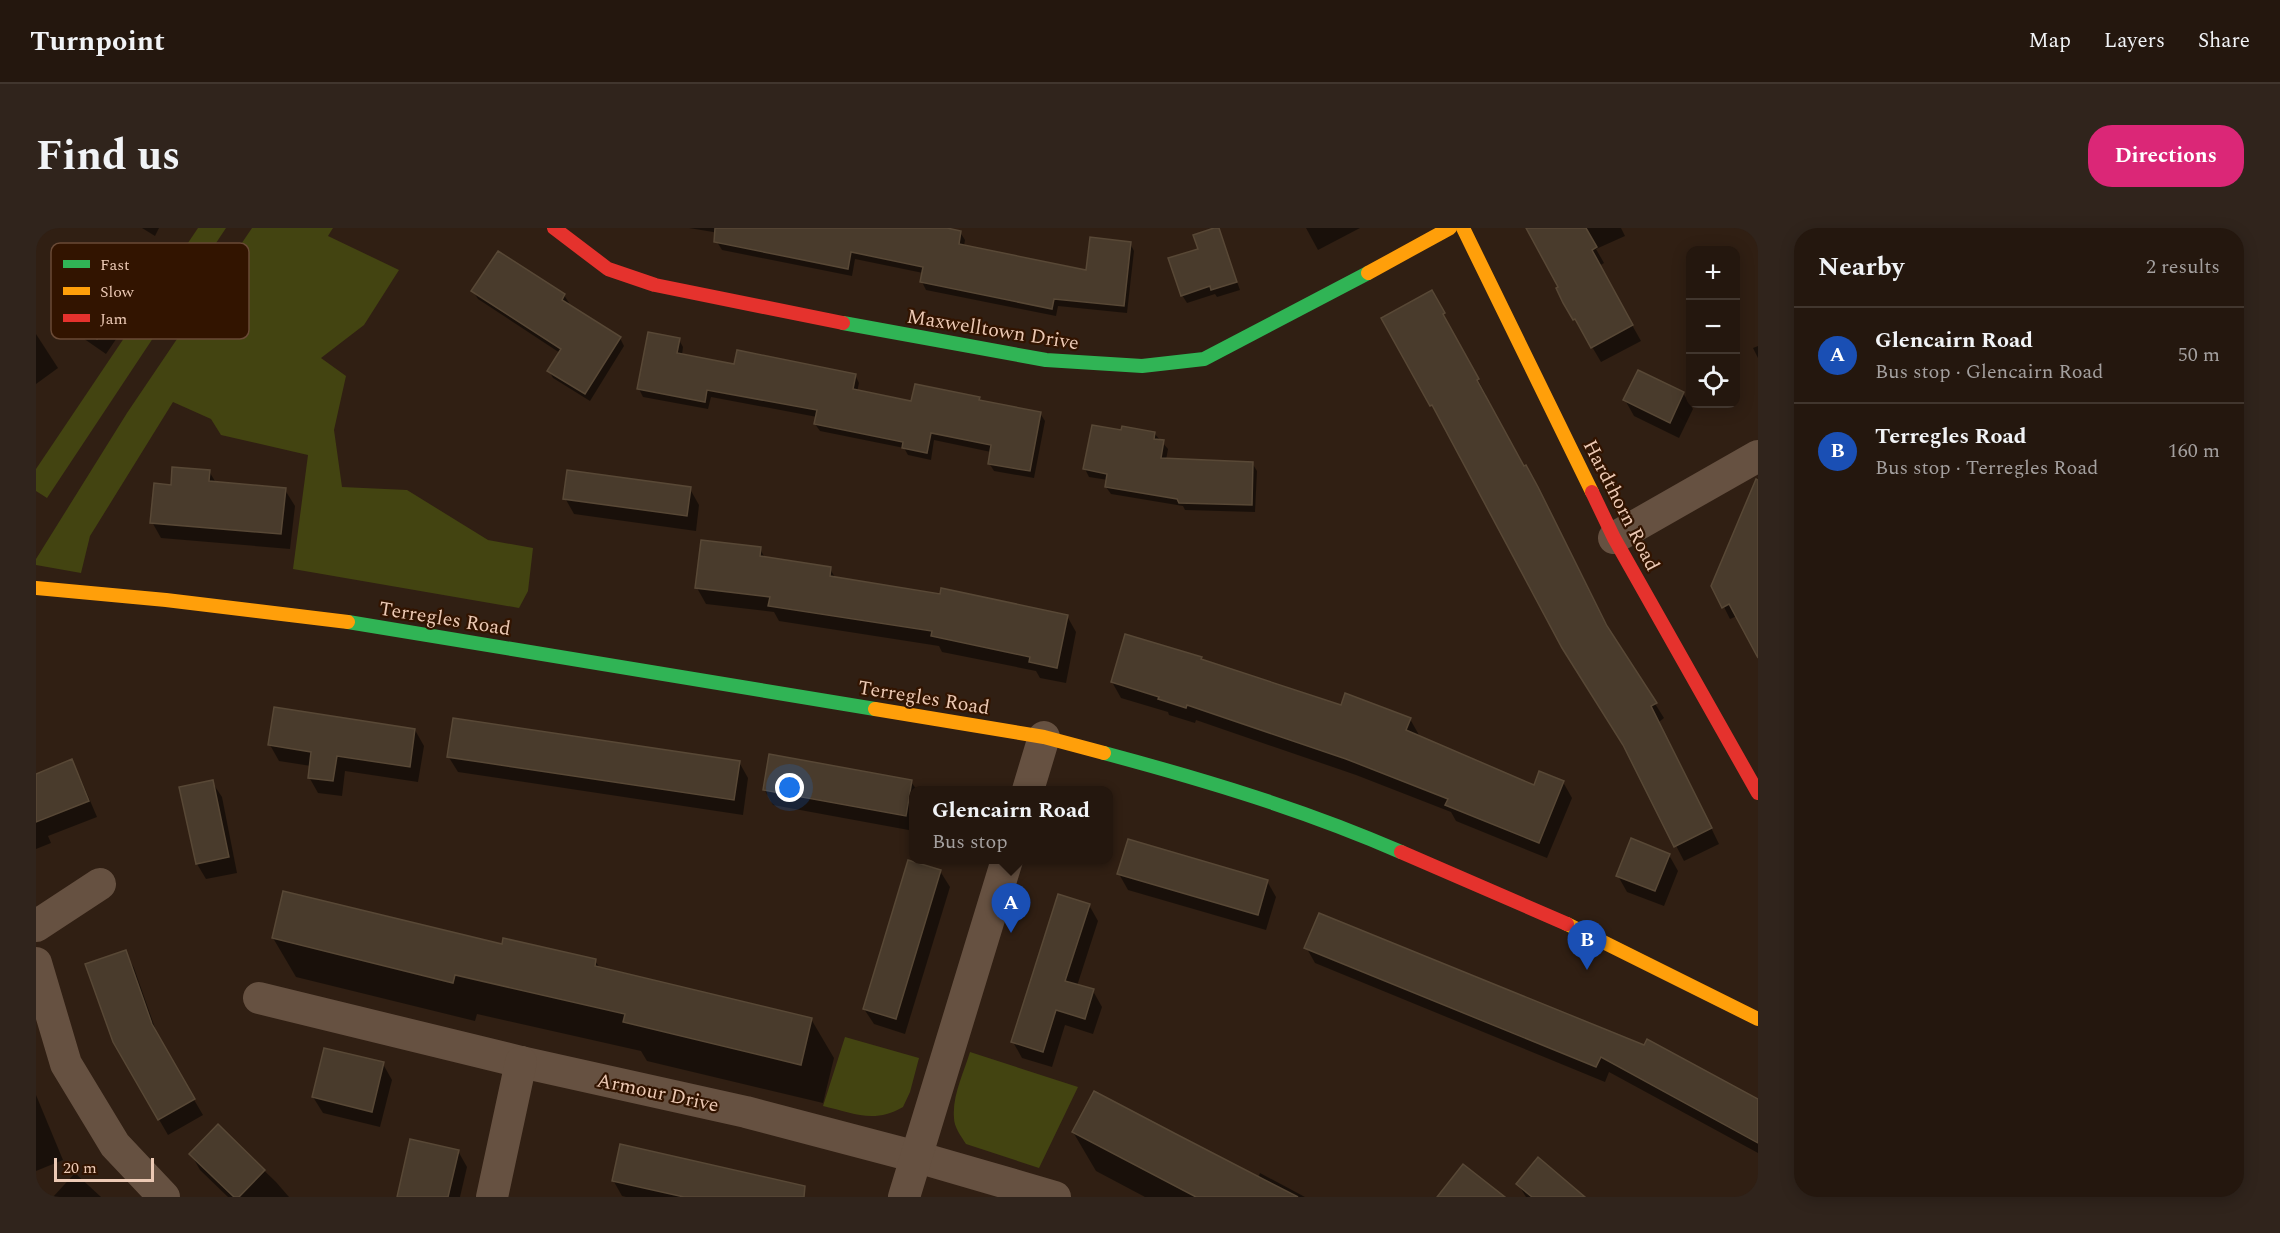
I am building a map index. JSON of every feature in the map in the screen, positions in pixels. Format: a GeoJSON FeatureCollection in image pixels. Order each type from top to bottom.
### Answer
{"type":"FeatureCollection","features":[{"type":"Feature","properties":{"kind":"street","name":"Maxwelltown Drive"},"geometry":{"type":"LineString","coordinates":[[554,228],[608,269],[654,285],[896,334],[1046,360],[1142,366],[1204,359],[1314,303],[1450,228]]}},
{"type":"Feature","properties":{"kind":"street","name":"Hardthorn Road"},"geometry":{"type":"LineString","coordinates":[[1463,228],[1614,538],[1758,793]]}},
{"type":"Feature","properties":{"kind":"street"},"geometry":{"type":"LineString","coordinates":[[1614,538],[1758,456]]}},
{"type":"Feature","properties":{"kind":"street","name":"Terregles Road"},"geometry":{"type":"LineString","coordinates":[[36,588],[166,600],[369,625],[1044,737],[1201,779],[1360,834],[1565,923],[1758,1019]]}},
{"type":"Feature","properties":{"kind":"street"},"geometry":{"type":"LineString","coordinates":[[1029,786],[1044,737]]}},
{"type":"Feature","properties":{"kind":"street"},"geometry":{"type":"LineString","coordinates":[[903,1197],[1006,864]]}},
{"type":"Feature","properties":{"kind":"street"},"geometry":{"type":"LineString","coordinates":[[36,926],[100,884]]}},
{"type":"Feature","properties":{"kind":"street"},"geometry":{"type":"LineString","coordinates":[[36,963],[66,1064],[115,1145],[164,1197]]}},
{"type":"Feature","properties":{"kind":"street","name":"Armour Drive"},"geometry":{"type":"LineString","coordinates":[[259,998],[521,1062],[746,1112],[917,1156],[1054,1197]]}},
{"type":"Feature","properties":{"kind":"street"},"geometry":{"type":"LineString","coordinates":[[492,1197],[521,1062]]}},
{"type":"Feature","properties":{"kind":"shaded area"},"geometry":{"type":"Polygon","coordinates":[[[198,228],[226,228],[216,243],[188,243],[198,228]]]}},
{"type":"Feature","properties":{"kind":"shaded area"},"geometry":{"type":"Polygon","coordinates":[[[252,228],[333,228],[328,236],[399,270],[364,325],[321,358],[346,376],[334,430],[342,487],[407,490],[488,540],[533,548],[528,591],[519,608],[293,569],[308,455],[221,435],[211,419],[173,402],[90,536],[81,573],[36,565],[36,559],[127,413],[177,339],[249,339],[249,243],[242,243],[252,228]]]}},
{"type":"Feature","properties":{"kind":"shaded area"},"geometry":{"type":"Polygon","coordinates":[[[123,339],[152,339],[47,498],[36,491],[36,469],[123,339]]]}},
{"type":"Feature","properties":{"kind":"shaded area"},"geometry":{"type":"Polygon","coordinates":[[[845,1037],[919,1058],[910,1092],[903,1107],[882,1115],[863,1116],[823,1106],[845,1037]]]}},
{"type":"Feature","properties":{"kind":"shaded area"},"geometry":{"type":"Polygon","coordinates":[[[970,1052],[1078,1087],[1039,1168],[966,1144],[960,1135],[954,1121],[955,1101],[970,1052]]]}},
{"type":"Feature","properties":{"kind":"building"},"geometry":{"type":"Polygon","coordinates":[[[715,228],[947,228],[961,231],[959,244],[1086,270],[1090,237],[1131,242],[1124,306],[1054,299],[1052,309],[920,282],[923,267],[851,252],[848,269],[714,242],[715,228]]]}},
{"type":"Feature","properties":{"kind":"building"},"geometry":{"type":"Polygon","coordinates":[[[1219,228],[1237,282],[1211,290],[1210,286],[1181,296],[1168,258],[1198,249],[1193,235],[1219,228]]]}},
{"type":"Feature","properties":{"kind":"building"},"geometry":{"type":"Polygon","coordinates":[[[1526,228],[1586,228],[1597,247],[1592,250],[1633,325],[1591,348],[1563,303],[1556,288],[1558,287],[1526,228]]]}},
{"type":"Feature","properties":{"kind":"building"},"geometry":{"type":"Polygon","coordinates":[[[498,251],[565,294],[562,300],[621,337],[585,394],[547,371],[561,349],[471,291],[498,251]]]}},
{"type":"Feature","properties":{"kind":"building"},"geometry":{"type":"Polygon","coordinates":[[[1432,290],[1479,379],[1477,380],[1538,487],[1607,626],[1657,703],[1651,706],[1712,828],[1674,847],[1623,745],[1562,648],[1432,405],[1430,406],[1381,318],[1432,290]]]}},
{"type":"Feature","properties":{"kind":"building"},"geometry":{"type":"Polygon","coordinates":[[[648,332],[680,338],[677,353],[734,364],[737,350],[856,374],[853,389],[911,401],[915,384],[1041,412],[1030,471],[988,464],[991,445],[931,433],[927,453],[902,448],[903,442],[814,424],[817,410],[707,390],[705,402],[637,389],[648,332]]]}},
{"type":"Feature","properties":{"kind":"building"},"geometry":{"type":"Polygon","coordinates":[[[1638,370],[1684,392],[1670,423],[1623,400],[1638,370]]]}},
{"type":"Feature","properties":{"kind":"building"},"geometry":{"type":"Polygon","coordinates":[[[1092,425],[1121,430],[1122,426],[1155,432],[1154,439],[1164,440],[1161,458],[1253,462],[1252,505],[1179,503],[1177,499],[1105,487],[1107,474],[1083,469],[1092,425]]]}},
{"type":"Feature","properties":{"kind":"building"},"geometry":{"type":"Polygon","coordinates":[[[172,467],[210,470],[209,481],[286,488],[281,534],[150,523],[154,483],[171,485],[172,467]]]}},
{"type":"Feature","properties":{"kind":"building"},"geometry":{"type":"Polygon","coordinates":[[[567,470],[691,487],[687,516],[563,499],[567,470]]]}},
{"type":"Feature","properties":{"kind":"building"},"geometry":{"type":"Polygon","coordinates":[[[1756,479],[1758,480],[1758,658],[1729,604],[1722,608],[1711,586],[1756,479]]]}},
{"type":"Feature","properties":{"kind":"building"},"geometry":{"type":"Polygon","coordinates":[[[701,540],[761,547],[760,556],[831,567],[830,576],[940,594],[941,588],[1068,615],[1057,668],[1029,662],[1030,657],[931,636],[932,631],[768,606],[770,597],[695,588],[701,540]]]}},
{"type":"Feature","properties":{"kind":"building"},"geometry":{"type":"Polygon","coordinates":[[[1125,634],[1202,657],[1201,659],[1341,705],[1345,693],[1411,718],[1406,730],[1534,785],[1539,771],[1564,781],[1539,843],[1445,805],[1448,799],[1346,759],[1187,705],[1186,708],[1111,682],[1125,634]]]}},
{"type":"Feature","properties":{"kind":"building"},"geometry":{"type":"Polygon","coordinates":[[[274,707],[415,729],[410,767],[337,756],[333,781],[308,778],[311,752],[268,745],[274,707]]]}},
{"type":"Feature","properties":{"kind":"building"},"geometry":{"type":"Polygon","coordinates":[[[453,718],[740,761],[734,800],[447,757],[453,718]]]}},
{"type":"Feature","properties":{"kind":"building"},"geometry":{"type":"Polygon","coordinates":[[[769,754],[912,780],[909,786],[906,816],[763,790],[769,754]]]}},
{"type":"Feature","properties":{"kind":"building"},"geometry":{"type":"Polygon","coordinates":[[[72,759],[89,801],[36,822],[36,774],[72,759]]]}},
{"type":"Feature","properties":{"kind":"building"},"geometry":{"type":"Polygon","coordinates":[[[213,780],[229,857],[196,864],[179,787],[213,780]]]}},
{"type":"Feature","properties":{"kind":"building"},"geometry":{"type":"Polygon","coordinates":[[[1631,838],[1670,854],[1655,891],[1616,876],[1631,838]]]}},
{"type":"Feature","properties":{"kind":"building"},"geometry":{"type":"Polygon","coordinates":[[[1128,839],[1268,880],[1258,915],[1117,874],[1128,839]]]}},
{"type":"Feature","properties":{"kind":"building"},"geometry":{"type":"Polygon","coordinates":[[[908,860],[909,864],[921,864],[941,870],[896,1019],[863,1009],[908,860]]]}},
{"type":"Feature","properties":{"kind":"building"},"geometry":{"type":"Polygon","coordinates":[[[283,891],[502,944],[503,938],[596,959],[595,966],[812,1018],[801,1065],[623,1022],[625,1014],[455,975],[453,983],[272,938],[283,891]]]}},
{"type":"Feature","properties":{"kind":"building"},"geometry":{"type":"Polygon","coordinates":[[[1058,894],[1090,904],[1065,981],[1094,989],[1085,1019],[1056,1010],[1043,1052],[1011,1042],[1058,894]]]}},
{"type":"Feature","properties":{"kind":"building"},"geometry":{"type":"Polygon","coordinates":[[[1319,913],[1644,1045],[1647,1039],[1758,1099],[1758,1143],[1601,1057],[1596,1067],[1304,948],[1319,913]]]}},
{"type":"Feature","properties":{"kind":"building"},"geometry":{"type":"Polygon","coordinates":[[[126,950],[152,1024],[195,1099],[158,1120],[113,1042],[85,964],[126,950]]]}},
{"type":"Feature","properties":{"kind":"building"},"geometry":{"type":"Polygon","coordinates":[[[324,1048],[384,1062],[372,1112],[312,1097],[324,1048]]]}},
{"type":"Feature","properties":{"kind":"building"},"geometry":{"type":"Polygon","coordinates":[[[1094,1091],[1298,1197],[1196,1197],[1072,1132],[1094,1091]]]}},
{"type":"Feature","properties":{"kind":"building"},"geometry":{"type":"Polygon","coordinates":[[[218,1124],[265,1170],[239,1197],[234,1197],[189,1154],[218,1124]]]}},
{"type":"Feature","properties":{"kind":"building"},"geometry":{"type":"Polygon","coordinates":[[[410,1139],[459,1150],[448,1197],[397,1197],[410,1139]]]}},
{"type":"Feature","properties":{"kind":"building"},"geometry":{"type":"Polygon","coordinates":[[[620,1144],[805,1186],[804,1197],[684,1197],[612,1181],[620,1144]]]}},
{"type":"Feature","properties":{"kind":"building"},"geometry":{"type":"Polygon","coordinates":[[[1538,1157],[1585,1197],[1532,1197],[1516,1184],[1538,1157]]]}},
{"type":"Feature","properties":{"kind":"building"},"geometry":{"type":"Polygon","coordinates":[[[1463,1164],[1505,1197],[1437,1197],[1463,1164]]]}},
{"type":"Feature","properties":{"kind":"traffic: fast"},"geometry":{"type":"LineString","coordinates":[[843,323],[1046,360],[1142,366],[1204,359],[1368,273]]}},
{"type":"Feature","properties":{"kind":"traffic: fast"},"geometry":{"type":"LineString","coordinates":[[348,622],[875,709]]}},
{"type":"Feature","properties":{"kind":"traffic: fast"},"geometry":{"type":"LineString","coordinates":[[1104,753],[1254,797],[1401,852]]}},
{"type":"Feature","properties":{"kind":"traffic: slow"},"geometry":{"type":"LineString","coordinates":[[1368,273],[1450,228]]}},
{"type":"Feature","properties":{"kind":"traffic: slow"},"geometry":{"type":"LineString","coordinates":[[1463,228],[1592,492]]}},
{"type":"Feature","properties":{"kind":"traffic: slow"},"geometry":{"type":"LineString","coordinates":[[36,588],[166,600],[348,622]]}},
{"type":"Feature","properties":{"kind":"traffic: slow"},"geometry":{"type":"LineString","coordinates":[[875,709],[1044,737],[1104,753]]}},
{"type":"Feature","properties":{"kind":"traffic: slow"},"geometry":{"type":"LineString","coordinates":[[1567,924],[1758,1019]]}},
{"type":"Feature","properties":{"kind":"traffic: jam"},"geometry":{"type":"LineString","coordinates":[[554,228],[608,269],[655,285],[843,323]]}},
{"type":"Feature","properties":{"kind":"traffic: jam"},"geometry":{"type":"LineString","coordinates":[[1592,492],[1614,538],[1758,793]]}},
{"type":"Feature","properties":{"kind":"traffic: jam"},"geometry":{"type":"LineString","coordinates":[[1401,852],[1567,924]]}},
{"type":"Feature","properties":{"kind":"place","name":"Glencairn Road"},"geometry":{"type":"Point","coordinates":[1011,933]}},
{"type":"Feature","properties":{"kind":"place","name":"Terregles Road"},"geometry":{"type":"Point","coordinates":[1587,970]}}]}
